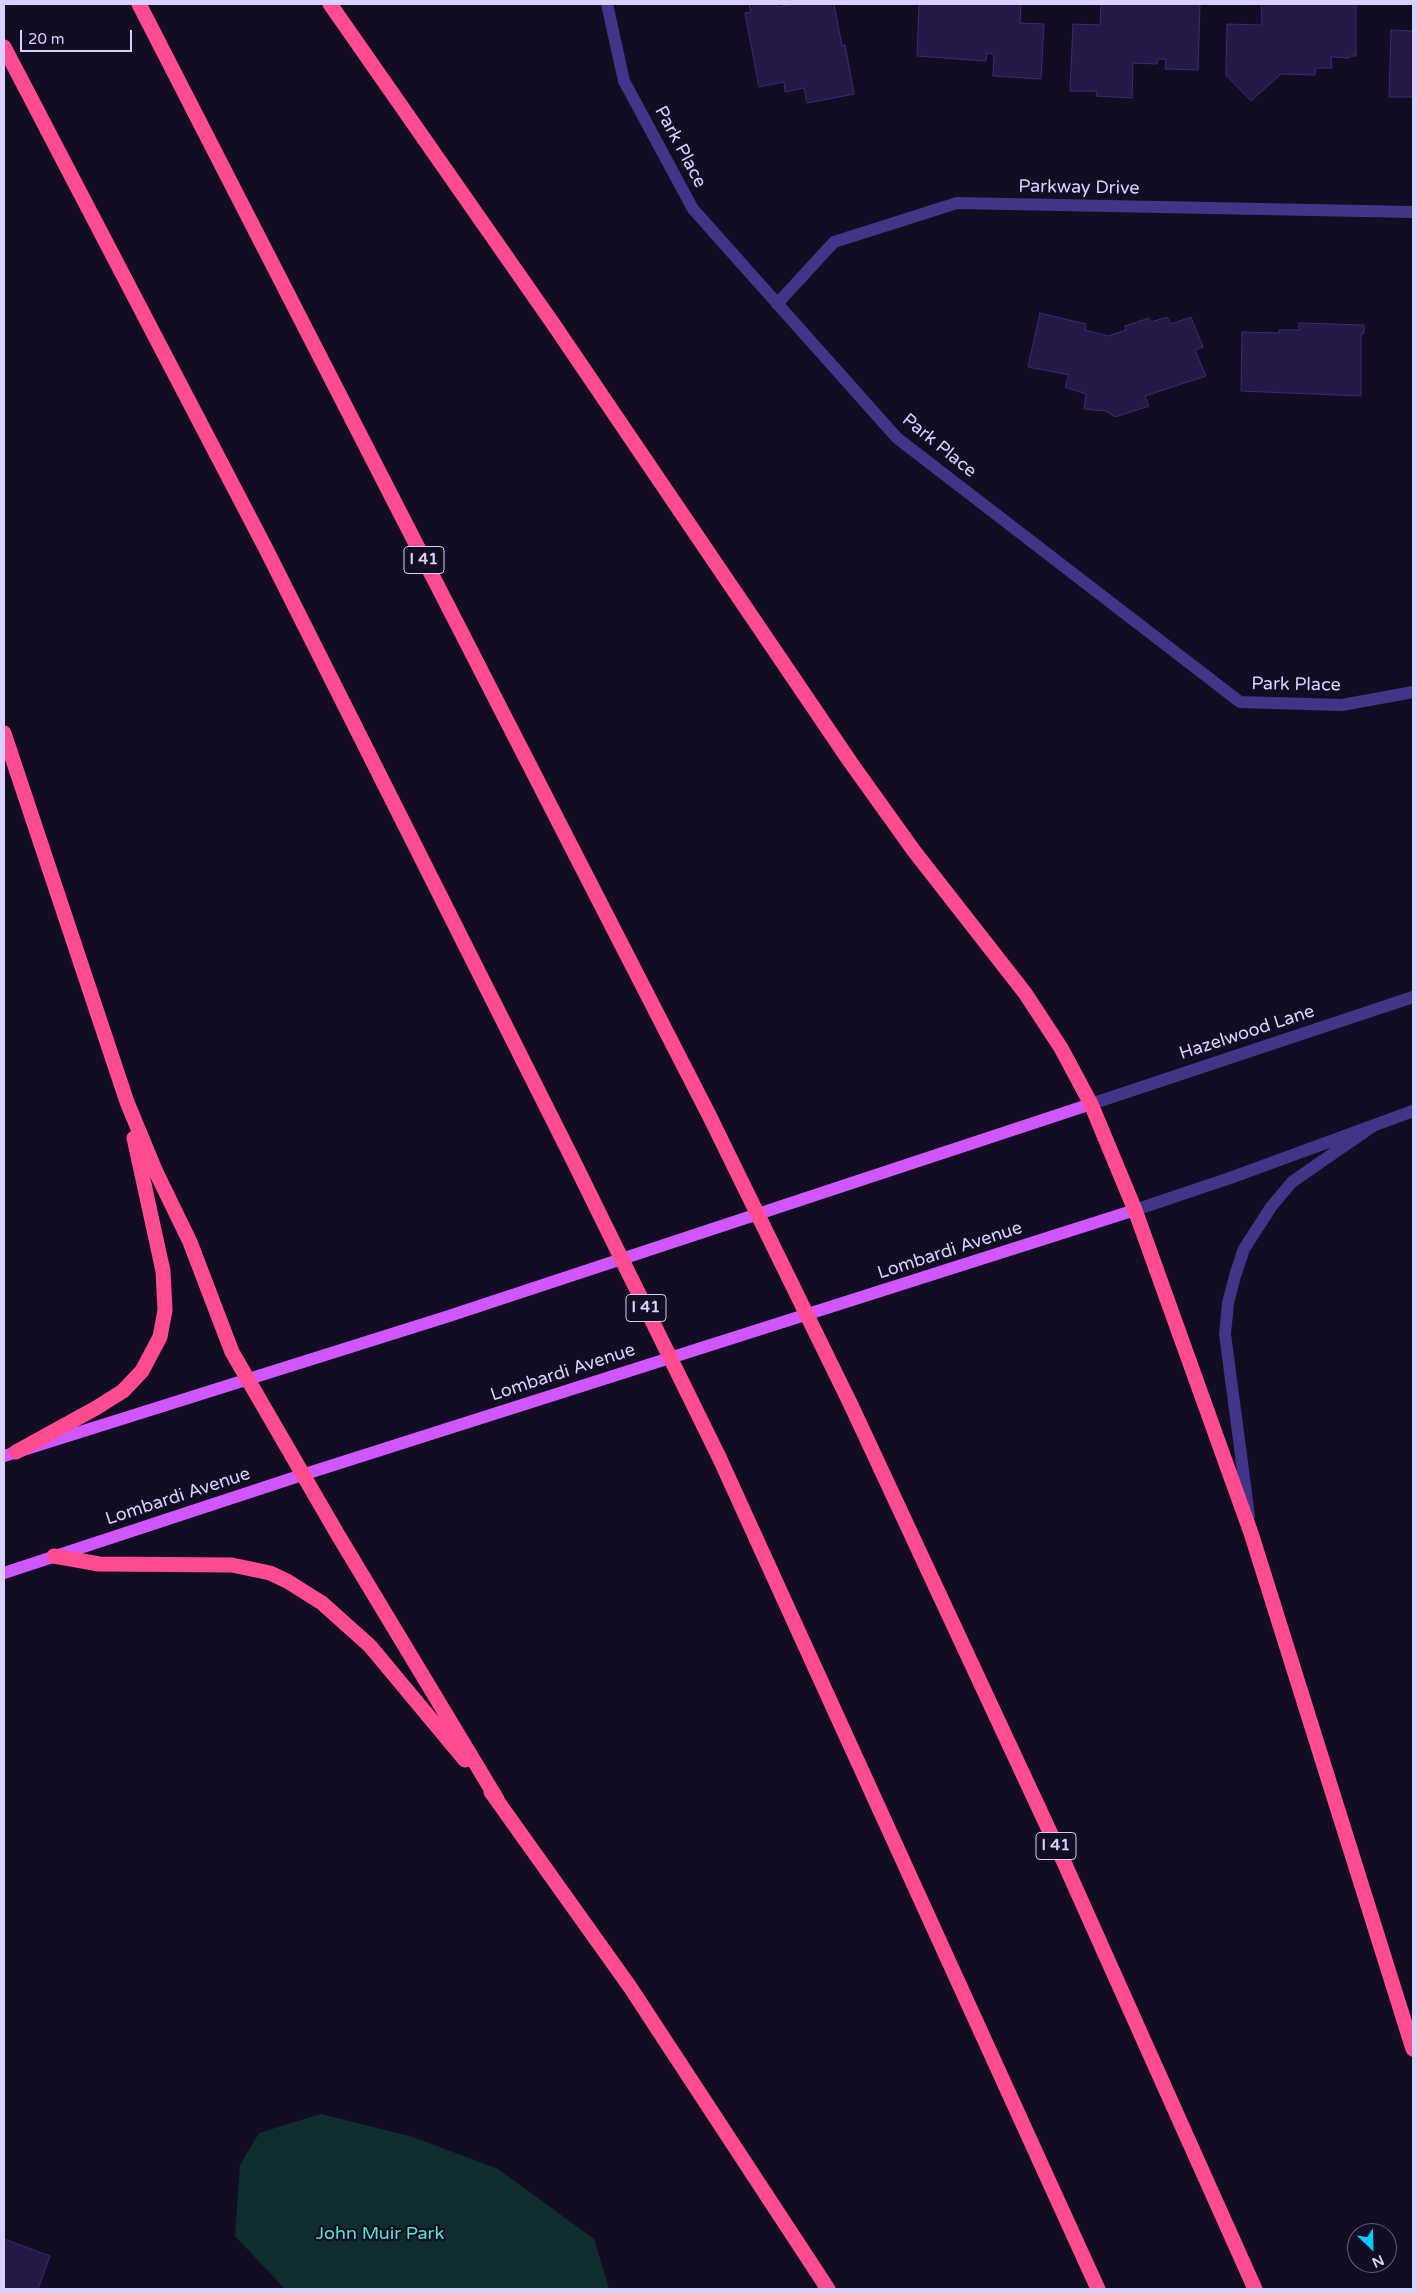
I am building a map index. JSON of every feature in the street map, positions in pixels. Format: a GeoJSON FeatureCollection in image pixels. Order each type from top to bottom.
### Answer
{"type":"FeatureCollection","features":[{"type":"Feature","properties":{"kind":"highway","name":"I 41"},"geometry":{"type":"LineString","coordinates":[[139,4],[709,1115],[851,1405],[1063,1860],[1255,2289]]}},
{"type":"Feature","properties":{"kind":"highway"},"geometry":{"type":"LineString","coordinates":[[330,4],[554,325],[866,785],[914,851],[1025,993],[1061,1048],[1091,1104],[1135,1210],[1251,1533],[1413,2049]]}},
{"type":"Feature","properties":{"kind":"highway","name":"I 41"},"geometry":{"type":"LineString","coordinates":[[4,47],[265,547],[572,1158],[719,1457],[1098,2289]]}},
{"type":"Feature","properties":{"kind":"highway"},"geometry":{"type":"LineString","coordinates":[[4,733],[127,1102],[156,1172],[190,1242],[232,1352],[302,1474],[496,1799]]}},
{"type":"Feature","properties":{"kind":"highway"},"geometry":{"type":"LineString","coordinates":[[10,1454],[96,1408],[123,1391],[142,1371],[160,1337],[165,1310],[163,1271],[127,1102]]}},
{"type":"Feature","properties":{"kind":"highway"},"geometry":{"type":"LineString","coordinates":[[54,1556],[99,1564],[232,1565],[270,1573],[305,1591],[338,1616],[375,1651],[496,1799],[630,1987],[828,2289]]}},
{"type":"Feature","properties":{"kind":"main road"},"geometry":{"type":"LineString","coordinates":[[10,1454],[450,1316],[1091,1104]]}},
{"type":"Feature","properties":{"kind":"main road","name":"Lombardi Avenue"},"geometry":{"type":"LineString","coordinates":[[4,1573],[302,1474],[1135,1210]]}},
{"type":"Feature","properties":{"kind":"street","name":"Park Place"},"geometry":{"type":"LineString","coordinates":[[607,4],[624,81],[693,209],[897,438],[1240,702],[1342,705],[1413,692]]}},
{"type":"Feature","properties":{"kind":"street","name":"Parkway Drive"},"geometry":{"type":"LineString","coordinates":[[777,304],[834,242],[957,203],[1413,212]]}},
{"type":"Feature","properties":{"kind":"street","name":"Hazelwood Lane"},"geometry":{"type":"LineString","coordinates":[[1091,1104],[1413,996]]}},
{"type":"Feature","properties":{"kind":"street"},"geometry":{"type":"LineString","coordinates":[[1135,1210],[1413,1111]]}},
{"type":"Feature","properties":{"kind":"street"},"geometry":{"type":"LineString","coordinates":[[1251,1533],[1225,1334],[1228,1303],[1235,1276],[1244,1249],[1272,1207],[1292,1182],[1373,1126]]}},
{"type":"Feature","properties":{"kind":"green space","name":"John Muir Park"},"geometry":{"type":"Polygon","coordinates":[[[321,2114],[413,2137],[498,2169],[594,2239],[609,2289],[285,2289],[235,2236],[240,2165],[259,2133],[321,2114]]]}},
{"type":"Feature","properties":{"kind":"building"},"geometry":{"type":"Polygon","coordinates":[[[749,4],[776,4],[777,7],[795,4],[834,4],[842,46],[845,45],[854,94],[807,103],[804,88],[785,92],[784,82],[759,87],[745,13],[751,12],[749,4]]]}},
{"type":"Feature","properties":{"kind":"building"},"geometry":{"type":"Polygon","coordinates":[[[919,4],[1021,4],[1020,23],[1044,24],[1041,79],[993,76],[994,54],[987,53],[986,61],[917,56],[919,4]]]}},
{"type":"Feature","properties":{"kind":"building"},"geometry":{"type":"Polygon","coordinates":[[[1200,4],[1198,70],[1165,69],[1166,59],[1157,59],[1157,64],[1133,63],[1132,98],[1096,96],[1097,91],[1070,91],[1073,24],[1100,25],[1101,5],[1200,4]]]}},
{"type":"Feature","properties":{"kind":"building"},"geometry":{"type":"Polygon","coordinates":[[[1261,4],[1356,4],[1356,56],[1350,56],[1349,58],[1331,57],[1332,68],[1316,68],[1315,75],[1281,74],[1251,101],[1226,75],[1227,24],[1262,25],[1261,4]]]}},
{"type":"Feature","properties":{"kind":"building"},"geometry":{"type":"Polygon","coordinates":[[[1391,30],[1413,31],[1413,97],[1389,97],[1391,30]]]}},
{"type":"Feature","properties":{"kind":"building"},"geometry":{"type":"Polygon","coordinates":[[[1040,313],[1086,324],[1085,330],[1108,336],[1126,330],[1125,326],[1149,318],[1151,322],[1167,317],[1171,324],[1191,317],[1203,347],[1195,350],[1206,376],[1145,396],[1149,406],[1115,417],[1106,411],[1084,409],[1086,394],[1065,387],[1069,375],[1028,367],[1040,313]]]}},
{"type":"Feature","properties":{"kind":"building"},"geometry":{"type":"Polygon","coordinates":[[[1299,323],[1364,325],[1364,333],[1361,334],[1361,396],[1241,391],[1242,332],[1279,333],[1279,330],[1299,330],[1299,323]]]}},
{"type":"Feature","properties":{"kind":"building"},"geometry":{"type":"Polygon","coordinates":[[[4,2239],[50,2256],[38,2289],[4,2289],[4,2239]]]}}]}
